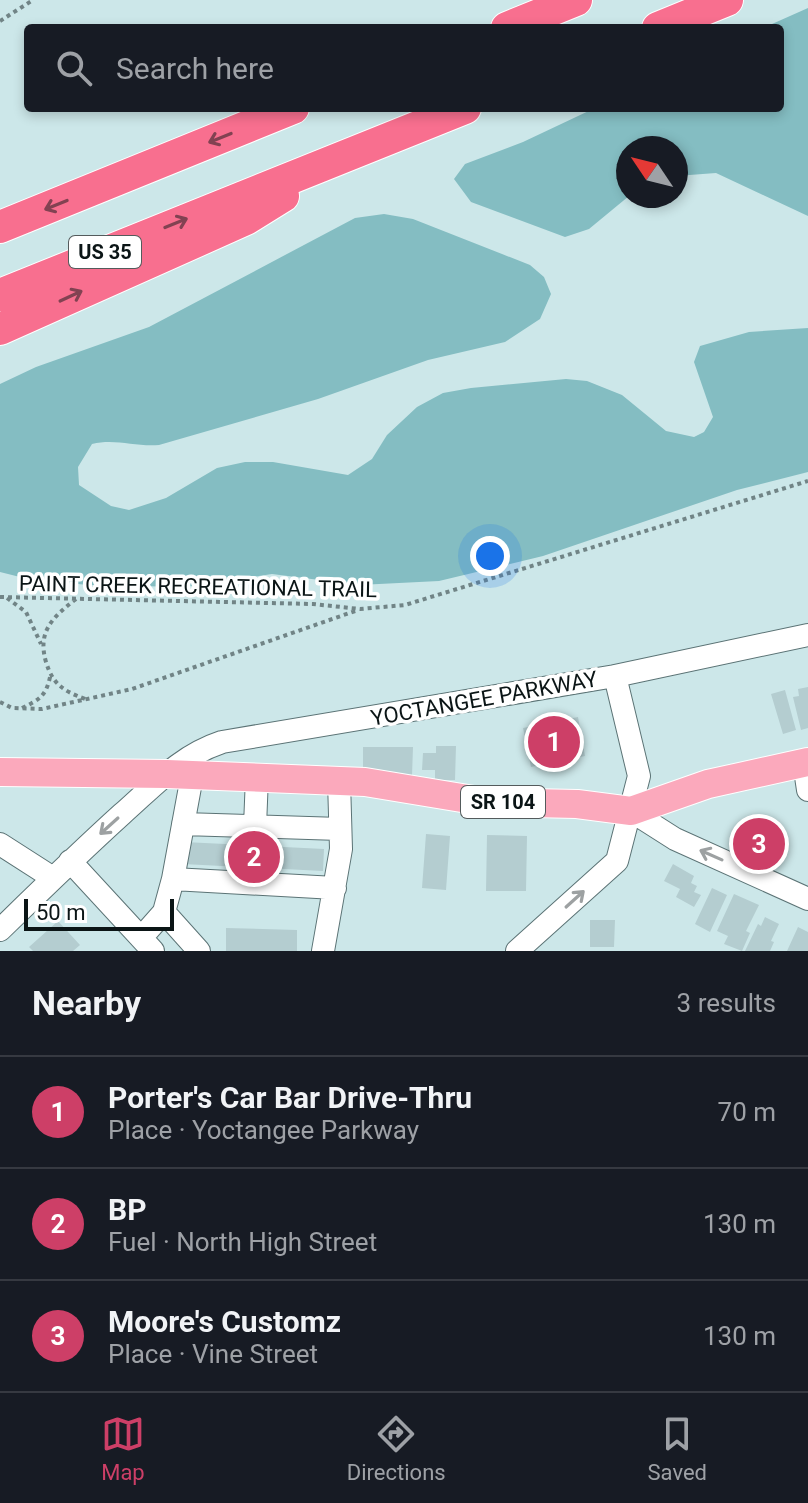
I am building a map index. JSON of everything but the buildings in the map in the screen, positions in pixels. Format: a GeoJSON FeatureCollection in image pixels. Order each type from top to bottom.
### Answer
{"type":"FeatureCollection","features":[{"type":"Feature","properties":{"kind":"highway"},"geometry":{"type":"LineString","coordinates":[[517,24],[576,0]]}},
{"type":"Feature","properties":{"kind":"highway"},"geometry":{"type":"LineString","coordinates":[[668,24],[727,0]]}},
{"type":"Feature","properties":{"kind":"highway"},"geometry":{"type":"LineString","coordinates":[[0,227],[283,112]]}},
{"type":"Feature","properties":{"kind":"highway","name":"US 35"},"geometry":{"type":"LineString","coordinates":[[0,295],[455,112]]}},
{"type":"Feature","properties":{"kind":"highway"},"geometry":{"type":"LineString","coordinates":[[0,329],[246,219],[347,155]]}},
{"type":"Feature","properties":{"kind":"main road","name":"SR 104"},"geometry":{"type":"LineString","coordinates":[[0,772],[185,766],[257,777],[365,782],[486,802],[577,804],[631,811],[708,784],[807,772]]}},
{"type":"Feature","properties":{"kind":"street","name":"YOCTANGEE PARKWAY"},"geometry":{"type":"LineString","coordinates":[[185,766],[222,742],[615,676],[808,635]]}},
{"type":"Feature","properties":{"kind":"street"},"geometry":{"type":"LineString","coordinates":[[517,951],[617,861],[639,776],[615,676]]}},
{"type":"Feature","properties":{"kind":"street"},"geometry":{"type":"LineString","coordinates":[[70,861],[147,944],[164,912],[173,879],[183,824],[185,766]]}},
{"type":"Feature","properties":{"kind":"street"},"geometry":{"type":"LineString","coordinates":[[0,930],[70,861],[185,766]]}},
{"type":"Feature","properties":{"kind":"street"},"geometry":{"type":"LineString","coordinates":[[0,772],[0,781]]}},
{"type":"Feature","properties":{"kind":"street"},"geometry":{"type":"LineString","coordinates":[[255,826],[257,777]]}},
{"type":"Feature","properties":{"kind":"street"},"geometry":{"type":"LineString","coordinates":[[323,951],[341,849],[339,781]]}},
{"type":"Feature","properties":{"kind":"street"},"geometry":{"type":"LineString","coordinates":[[631,811],[675,839],[808,899]]}},
{"type":"Feature","properties":{"kind":"street"},"geometry":{"type":"LineString","coordinates":[[183,824],[340,829]]}},
{"type":"Feature","properties":{"kind":"street"},"geometry":{"type":"LineString","coordinates":[[0,844],[53,878]]}},
{"type":"Feature","properties":{"kind":"street"},"geometry":{"type":"LineString","coordinates":[[173,879],[335,888]]}},
{"type":"Feature","properties":{"kind":"street"},"geometry":{"type":"LineString","coordinates":[[164,912],[199,951]]}},
{"type":"Feature","properties":{"kind":"path"},"geometry":{"type":"LineString","coordinates":[[0,21],[33,0]]}},
{"type":"Feature","properties":{"kind":"path","name":"PAINT CREEK RECREATIONAL TRAIL"},"geometry":{"type":"LineString","coordinates":[[2,597],[313,604],[360,609],[405,605],[808,481]]}},
{"type":"Feature","properties":{"kind":"path"},"geometry":{"type":"LineString","coordinates":[[2,597],[26,612],[42,647],[50,677],[48,690],[41,699],[21,709]]}},
{"type":"Feature","properties":{"kind":"path"},"geometry":{"type":"LineString","coordinates":[[42,647],[46,630],[57,614],[76,599]]}},
{"type":"Feature","properties":{"kind":"path"},"geometry":{"type":"LineString","coordinates":[[0,702],[12,708],[42,709],[132,689],[360,609]]}},
{"type":"Feature","properties":{"kind":"path"},"geometry":{"type":"LineString","coordinates":[[50,677],[60,688],[88,699]]}},
{"type":"Feature","properties":{"kind":"shaded area"},"geometry":{"type":"Polygon","coordinates":[[[808,8],[808,216],[716,173],[688,175],[688,136],[616,136],[616,207],[589,229],[565,237],[471,202],[454,179],[465,164],[523,142],[587,112],[784,112],[784,24],[772,24],[808,8]]]}},
{"type":"Feature","properties":{"kind":"shaded area"},"geometry":{"type":"Polygon","coordinates":[[[384,214],[413,219],[530,265],[544,277],[551,294],[540,319],[505,342],[428,360],[318,399],[159,445],[92,444],[78,467],[79,485],[111,506],[129,510],[166,498],[217,468],[245,462],[273,462],[348,475],[372,459],[387,435],[417,407],[443,393],[566,379],[587,381],[622,395],[666,431],[694,437],[704,432],[713,417],[694,362],[700,346],[749,332],[808,328],[808,472],[737,490],[543,556],[439,581],[359,585],[272,574],[185,587],[88,585],[28,579],[0,572],[0,384],[36,367],[149,327],[355,218],[384,214]]]}},
{"type":"Feature","properties":{"kind":"place","name":"Porter's Car Bar Drive-Thru"},"geometry":{"type":"Point","coordinates":[554,742]}},
{"type":"Feature","properties":{"kind":"place","name":"Moore's Customz"},"geometry":{"type":"Point","coordinates":[759,844]}},
{"type":"Feature","properties":{"kind":"place","name":"BP"},"geometry":{"type":"Point","coordinates":[254,857]}}]}
